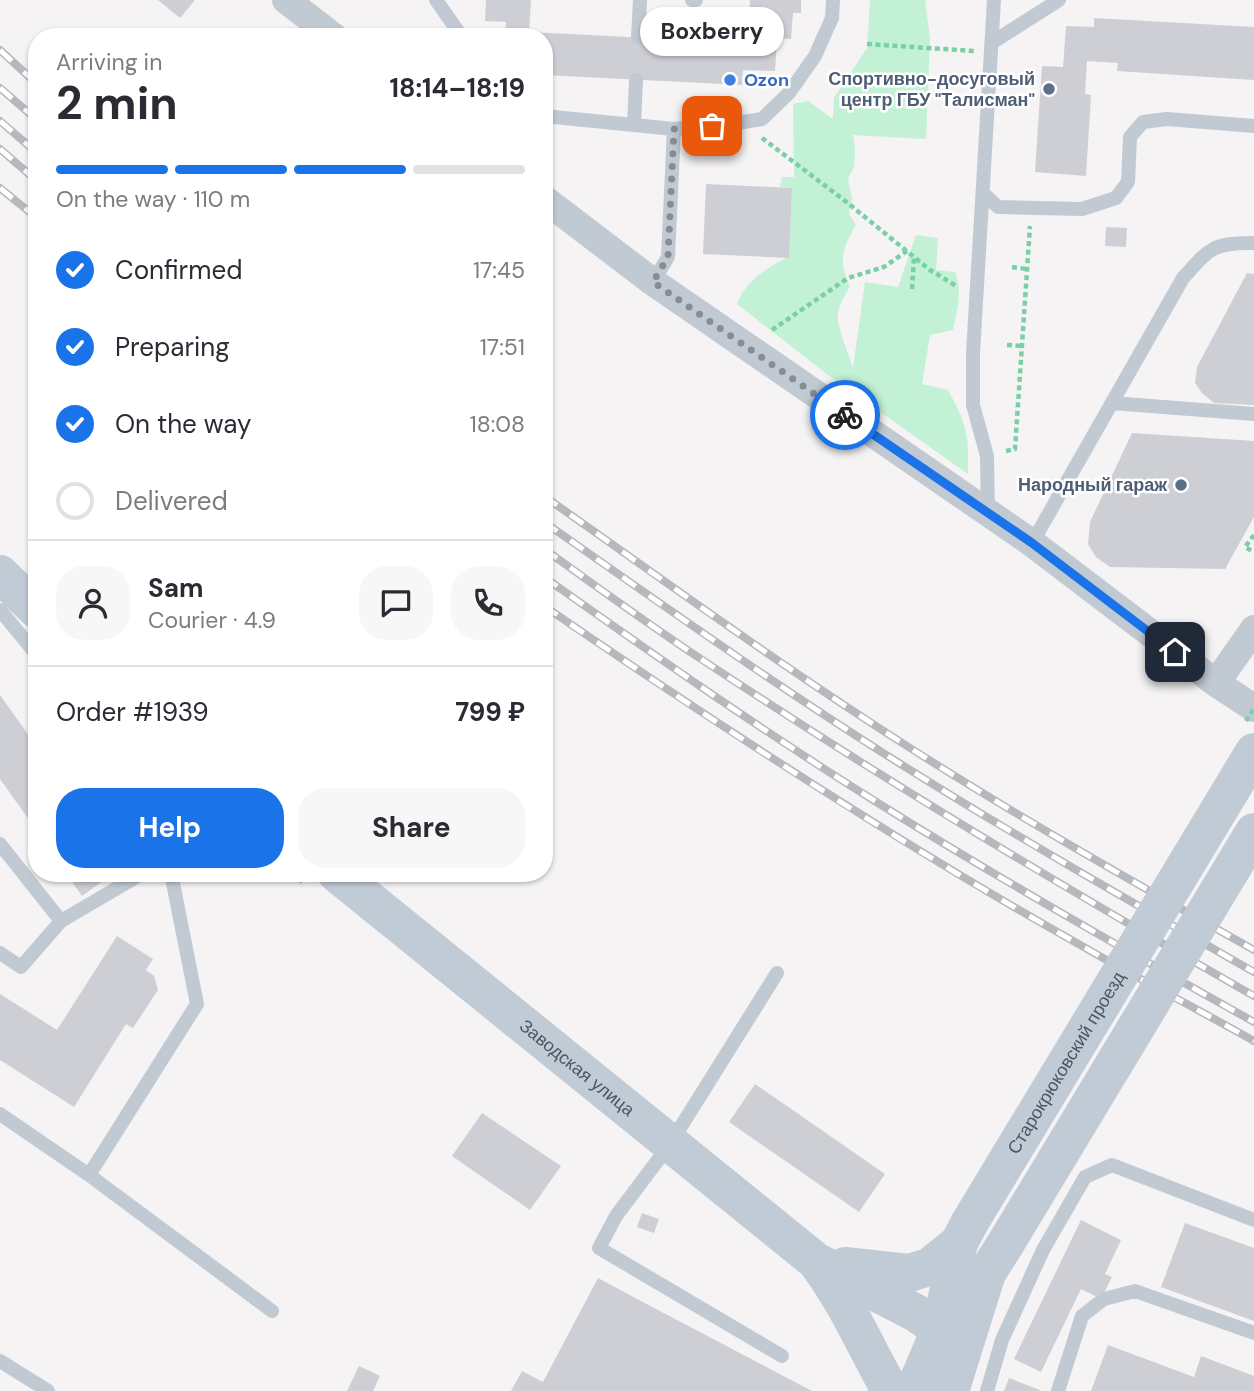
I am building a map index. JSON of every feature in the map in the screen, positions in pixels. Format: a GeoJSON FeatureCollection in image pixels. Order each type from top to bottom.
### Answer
{"type":"FeatureCollection","features":[{"type":"Feature","properties":{"kind":"main road"},"geometry":{"type":"LineString","coordinates":[[0,574],[28,601]]}},
{"type":"Feature","properties":{"kind":"main road","name":"Старокрюковский проезд"},"geometry":{"type":"LineString","coordinates":[[951,1341],[965,1233],[1254,752]]}},
{"type":"Feature","properties":{"kind":"main road","name":"Старокрюковский проезд"},"geometry":{"type":"LineString","coordinates":[[914,1391],[951,1341],[987,1273],[1254,832]]}},
{"type":"Feature","properties":{"kind":"main road","name":"Заводская улица"},"geometry":{"type":"LineString","coordinates":[[347,882],[817,1262]]}},
{"type":"Feature","properties":{"kind":"main road"},"geometry":{"type":"LineString","coordinates":[[817,1262],[882,1272],[909,1273],[929,1268],[965,1233]]}},
{"type":"Feature","properties":{"kind":"main road"},"geometry":{"type":"LineString","coordinates":[[817,1262],[916,1313],[951,1341],[950,1391]]}},
{"type":"Feature","properties":{"kind":"main road"},"geometry":{"type":"LineString","coordinates":[[817,1262],[852,1316],[888,1391]]}},
{"type":"Feature","properties":{"kind":"street"},"geometry":{"type":"LineString","coordinates":[[286,0],[322,28]]}},
{"type":"Feature","properties":{"kind":"street"},"geometry":{"type":"LineString","coordinates":[[553,206],[653,282],[1032,543],[1216,683],[1254,708]]}},
{"type":"Feature","properties":{"kind":"street"},"geometry":{"type":"LineString","coordinates":[[1216,683],[1254,629]]}},
{"type":"Feature","properties":{"kind":"lane"},"geometry":{"type":"LineString","coordinates":[[436,0],[456,28]]}},
{"type":"Feature","properties":{"kind":"lane"},"geometry":{"type":"LineString","coordinates":[[638,37],[639,0]]}},
{"type":"Feature","properties":{"kind":"lane"},"geometry":{"type":"LineString","coordinates":[[553,117],[674,129],[762,119],[789,93],[815,55],[832,19],[833,0]]}},
{"type":"Feature","properties":{"kind":"lane"},"geometry":{"type":"LineString","coordinates":[[988,513],[987,456],[973,405],[973,353],[994,0]]}},
{"type":"Feature","properties":{"kind":"lane"},"geometry":{"type":"LineString","coordinates":[[993,47],[1059,0]]}},
{"type":"Feature","properties":{"kind":"lane"},"geometry":{"type":"LineString","coordinates":[[634,125],[636,80]]}},
{"type":"Feature","properties":{"kind":"lane"},"geometry":{"type":"LineString","coordinates":[[983,193],[999,206],[1083,209],[1116,198],[1128,182],[1130,137],[1143,122],[1167,119],[1254,126]]}},
{"type":"Feature","properties":{"kind":"lane"},"geometry":{"type":"LineString","coordinates":[[653,282],[668,257],[674,129]]}},
{"type":"Feature","properties":{"kind":"lane"},"geometry":{"type":"LineString","coordinates":[[1032,543],[1183,278],[1207,251],[1228,242],[1254,243]]}},
{"type":"Feature","properties":{"kind":"lane"},"geometry":{"type":"LineString","coordinates":[[1112,403],[1254,414]]}},
{"type":"Feature","properties":{"kind":"lane"},"geometry":{"type":"LineString","coordinates":[[0,610],[28,644]]}},
{"type":"Feature","properties":{"kind":"lane"},"geometry":{"type":"LineString","coordinates":[[0,844],[28,879]]}},
{"type":"Feature","properties":{"kind":"lane"},"geometry":{"type":"LineString","coordinates":[[30,882],[61,921]]}},
{"type":"Feature","properties":{"kind":"lane"},"geometry":{"type":"LineString","coordinates":[[0,953],[21,967],[61,921],[128,882]]}},
{"type":"Feature","properties":{"kind":"lane"},"geometry":{"type":"LineString","coordinates":[[89,1175],[197,1004],[173,882]]}},
{"type":"Feature","properties":{"kind":"lane"},"geometry":{"type":"LineString","coordinates":[[777,973],[670,1144],[616,1216],[599,1248],[782,1356]]}},
{"type":"Feature","properties":{"kind":"lane"},"geometry":{"type":"LineString","coordinates":[[0,1114],[89,1175],[272,1311]]}},
{"type":"Feature","properties":{"kind":"lane"},"geometry":{"type":"LineString","coordinates":[[987,1391],[1002,1340],[1043,1250],[1085,1177],[1112,1165],[1254,1220]]}},
{"type":"Feature","properties":{"kind":"lane"},"geometry":{"type":"LineString","coordinates":[[1058,1391],[1082,1316],[1104,1298],[1135,1291],[1254,1333]]}},
{"type":"Feature","properties":{"kind":"lane"},"geometry":{"type":"LineString","coordinates":[[0,1361],[48,1391]]}},
{"type":"Feature","properties":{"kind":"path"},"geometry":{"type":"LineString","coordinates":[[867,44],[993,47]]}},
{"type":"Feature","properties":{"kind":"path"},"geometry":{"type":"LineString","coordinates":[[742,123],[844,200],[930,270],[976,298]]}},
{"type":"Feature","properties":{"kind":"path"},"geometry":{"type":"LineString","coordinates":[[987,456],[1015,449],[1031,207]]}},
{"type":"Feature","properties":{"kind":"path"},"geometry":{"type":"LineString","coordinates":[[772,330],[848,278],[884,267],[907,251]]}},
{"type":"Feature","properties":{"kind":"path"},"geometry":{"type":"LineString","coordinates":[[912,289],[914,257]]}},
{"type":"Feature","properties":{"kind":"path"},"geometry":{"type":"LineString","coordinates":[[1012,267],[1027,269]]}},
{"type":"Feature","properties":{"kind":"path"},"geometry":{"type":"LineString","coordinates":[[1007,345],[1022,346]]}},
{"type":"Feature","properties":{"kind":"path"},"geometry":{"type":"LineString","coordinates":[[1254,535],[1245,547],[1254,552]]}},
{"type":"Feature","properties":{"kind":"green space"},"geometry":{"type":"Polygon","coordinates":[[[870,0],[925,0],[930,39],[926,139],[853,135],[854,167],[848,178],[852,199],[849,214],[856,225],[843,255],[844,269],[850,286],[839,310],[839,325],[853,368],[865,282],[898,287],[916,235],[938,238],[936,270],[955,272],[959,301],[953,330],[930,335],[922,384],[948,390],[963,422],[968,449],[968,474],[828,375],[737,304],[758,276],[789,257],[792,188],[780,187],[782,177],[794,177],[793,104],[808,101],[833,119],[834,98],[867,48],[870,0]]]}},
{"type":"Feature","properties":{"kind":"building"},"geometry":{"type":"Polygon","coordinates":[[[158,0],[195,0],[180,18],[158,0]]]}},
{"type":"Feature","properties":{"kind":"building"},"geometry":{"type":"Polygon","coordinates":[[[486,0],[531,0],[529,28],[506,28],[506,22],[485,21],[486,0]]]}},
{"type":"Feature","properties":{"kind":"building"},"geometry":{"type":"Polygon","coordinates":[[[750,0],[801,0],[801,13],[793,13],[791,39],[777,38],[775,71],[743,70],[742,85],[553,75],[553,33],[748,43],[750,0]]]}},
{"type":"Feature","properties":{"kind":"building"},"geometry":{"type":"Polygon","coordinates":[[[1094,18],[1254,27],[1254,80],[1117,71],[1118,63],[1087,61],[1085,94],[1091,95],[1086,176],[1035,172],[1042,66],[1063,67],[1066,26],[1094,27],[1094,18]]]}},
{"type":"Feature","properties":{"kind":"building"},"geometry":{"type":"Polygon","coordinates":[[[706,184],[792,188],[789,258],[703,254],[706,184]]]}},
{"type":"Feature","properties":{"kind":"building"},"geometry":{"type":"Polygon","coordinates":[[[1106,227],[1127,228],[1126,247],[1105,246],[1106,227]]]}},
{"type":"Feature","properties":{"kind":"building"},"geometry":{"type":"Polygon","coordinates":[[[1247,273],[1254,274],[1254,405],[1214,403],[1195,383],[1197,367],[1247,273]]]}},
{"type":"Feature","properties":{"kind":"building","name":"Народный гараж"},"geometry":{"type":"Polygon","coordinates":[[[1132,433],[1254,441],[1254,517],[1225,569],[1110,567],[1096,557],[1088,544],[1090,522],[1132,433]]]}},
{"type":"Feature","properties":{"kind":"building"},"geometry":{"type":"Polygon","coordinates":[[[0,695],[28,734],[28,818],[0,779],[0,695]]]}},
{"type":"Feature","properties":{"kind":"building"},"geometry":{"type":"Polygon","coordinates":[[[72,882],[101,882],[82,896],[72,882]]]}},
{"type":"Feature","properties":{"kind":"building"},"geometry":{"type":"Polygon","coordinates":[[[117,936],[153,959],[146,970],[154,976],[158,990],[133,1028],[126,1024],[74,1107],[0,1060],[0,994],[57,1030],[117,936]]]}},
{"type":"Feature","properties":{"kind":"building"},"geometry":{"type":"Polygon","coordinates":[[[755,1084],[885,1174],[859,1212],[729,1122],[755,1084]]]}},
{"type":"Feature","properties":{"kind":"building"},"geometry":{"type":"Polygon","coordinates":[[[482,1113],[561,1166],[530,1210],[452,1156],[482,1113]]]}},
{"type":"Feature","properties":{"kind":"building"},"geometry":{"type":"Polygon","coordinates":[[[642,1213],[659,1219],[654,1233],[637,1227],[642,1213]]]}},
{"type":"Feature","properties":{"kind":"building"},"geometry":{"type":"Polygon","coordinates":[[[1081,1220],[1121,1240],[1105,1274],[1112,1277],[1101,1299],[1081,1289],[1041,1372],[1014,1359],[1081,1220]]]}},
{"type":"Feature","properties":{"kind":"building"},"geometry":{"type":"Polygon","coordinates":[[[1185,1223],[1254,1248],[1254,1321],[1161,1287],[1185,1223]]]}},
{"type":"Feature","properties":{"kind":"building"},"geometry":{"type":"Polygon","coordinates":[[[598,1278],[812,1391],[511,1391],[522,1371],[543,1382],[598,1278]]]}},
{"type":"Feature","properties":{"kind":"building"},"geometry":{"type":"Polygon","coordinates":[[[1108,1345],[1194,1377],[1201,1356],[1254,1376],[1254,1391],[1091,1391],[1108,1345]]]}},
{"type":"Feature","properties":{"kind":"building"},"geometry":{"type":"Polygon","coordinates":[[[359,1366],[380,1376],[373,1391],[347,1391],[359,1366]]]}},
{"type":"Feature","properties":{"kind":"building"},"geometry":{"type":"Polygon","coordinates":[[[1009,1378],[1042,1391],[1004,1391],[1009,1378]]]}},
{"type":"Feature","properties":{"kind":"railway"},"geometry":{"type":"LineString","coordinates":[[0,50],[28,76]]}},
{"type":"Feature","properties":{"kind":"railway"},"geometry":{"type":"LineString","coordinates":[[0,88],[28,112]]}},
{"type":"Feature","properties":{"kind":"railway"},"geometry":{"type":"LineString","coordinates":[[0,121],[28,145]]}},
{"type":"Feature","properties":{"kind":"railway"},"geometry":{"type":"LineString","coordinates":[[0,149],[28,173]]}},
{"type":"Feature","properties":{"kind":"railway"},"geometry":{"type":"LineString","coordinates":[[0,188],[28,211]]}},
{"type":"Feature","properties":{"kind":"railway"},"geometry":{"type":"LineString","coordinates":[[553,502],[769,655],[907,746],[1036,825],[1254,950]]}},
{"type":"Feature","properties":{"kind":"railway"},"geometry":{"type":"LineString","coordinates":[[553,528],[764,675],[899,763],[1254,972]]}},
{"type":"Feature","properties":{"kind":"railway"},"geometry":{"type":"LineString","coordinates":[[553,555],[681,646],[836,747],[1044,874],[1254,996]]}},
{"type":"Feature","properties":{"kind":"railway"},"geometry":{"type":"LineString","coordinates":[[553,583],[793,749],[924,832],[1254,1022]]}},
{"type":"Feature","properties":{"kind":"railway"},"geometry":{"type":"LineString","coordinates":[[553,612],[742,739],[945,866],[1254,1041]]}},
{"type":"Feature","properties":{"kind":"way so far"},"geometry":{"type":"LineString","coordinates":[[712,126],[674,129],[668,257],[653,282],[845,415]]}},
{"type":"Feature","properties":{"kind":"place","name":"Ozon"},"geometry":{"type":"Point","coordinates":[730,80]}},
{"type":"Feature","properties":{"kind":"place","name":"Спортивно-досуговый центр ГБУ \"Талисман\""},"geometry":{"type":"Point","coordinates":[1049,89]}},
{"type":"Feature","properties":{"kind":"place","name":"Boxberry"},"geometry":{"type":"Point","coordinates":[712,126]}},
{"type":"Feature","properties":{"kind":"place","name":"Народный гараж"},"geometry":{"type":"Point","coordinates":[1181,485]}},
{"type":"Feature","properties":{"kind":"route"},"geometry":{"type":"LineString","coordinates":[[845,415],[1032,543],[1175,652]]}}]}
